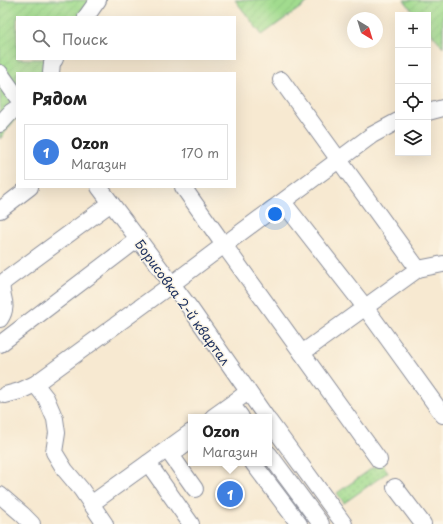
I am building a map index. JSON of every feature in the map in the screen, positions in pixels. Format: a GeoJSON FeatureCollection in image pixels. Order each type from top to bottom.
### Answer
{"type":"FeatureCollection","features":[{"type":"Feature","properties":{"kind":"street"},"geometry":{"type":"LineString","coordinates":[[87,16],[98,0]]}},
{"type":"Feature","properties":{"kind":"street"},"geometry":{"type":"LineString","coordinates":[[51,72],[52,63],[54,60]]}},
{"type":"Feature","properties":{"kind":"street"},"geometry":{"type":"LineString","coordinates":[[0,73],[15,94]]}},
{"type":"Feature","properties":{"kind":"street"},"geometry":{"type":"LineString","coordinates":[[280,80],[418,269]]}},
{"type":"Feature","properties":{"kind":"street"},"geometry":{"type":"LineString","coordinates":[[431,111],[443,108]]}},
{"type":"Feature","properties":{"kind":"street"},"geometry":{"type":"LineString","coordinates":[[0,124],[16,109]]}},
{"type":"Feature","properties":{"kind":"street"},"geometry":{"type":"LineString","coordinates":[[2,394],[20,391],[34,384],[172,284],[372,135],[395,123]]}},
{"type":"Feature","properties":{"kind":"street"},"geometry":{"type":"LineString","coordinates":[[0,210],[29,188]]}},
{"type":"Feature","properties":{"kind":"street","name":"Борисовка 2-й квартал"},"geometry":{"type":"LineString","coordinates":[[100,188],[190,308],[264,414]]}},
{"type":"Feature","properties":{"kind":"street"},"geometry":{"type":"LineString","coordinates":[[183,188],[379,460]]}},
{"type":"Feature","properties":{"kind":"street"},"geometry":{"type":"LineString","coordinates":[[283,202],[365,307],[443,415]]}},
{"type":"Feature","properties":{"kind":"street"},"geometry":{"type":"LineString","coordinates":[[0,318],[3,314],[4,306],[1,287],[6,280],[111,203]]}},
{"type":"Feature","properties":{"kind":"street"},"geometry":{"type":"LineString","coordinates":[[0,344],[138,239]]}},
{"type":"Feature","properties":{"kind":"street"},"geometry":{"type":"LineString","coordinates":[[302,353],[418,269],[443,264]]}},
{"type":"Feature","properties":{"kind":"street"},"geometry":{"type":"LineString","coordinates":[[34,384],[46,398],[55,419],[57,433],[54,452],[65,470],[81,489],[105,524]]}},
{"type":"Feature","properties":{"kind":"street"},"geometry":{"type":"LineString","coordinates":[[217,414],[248,392]]}},
{"type":"Feature","properties":{"kind":"street"},"geometry":{"type":"LineString","coordinates":[[228,414],[235,409],[239,414]]}},
{"type":"Feature","properties":{"kind":"street"},"geometry":{"type":"LineString","coordinates":[[272,425],[340,519],[321,524],[272,458]]}},
{"type":"Feature","properties":{"kind":"street"},"geometry":{"type":"LineString","coordinates":[[91,504],[188,434]]}},
{"type":"Feature","properties":{"kind":"street"},"geometry":{"type":"LineString","coordinates":[[188,443],[171,455],[195,488]]}},
{"type":"Feature","properties":{"kind":"street"},"geometry":{"type":"LineString","coordinates":[[148,463],[191,524]]}},
{"type":"Feature","properties":{"kind":"street"},"geometry":{"type":"LineString","coordinates":[[255,466],[299,524]]}},
{"type":"Feature","properties":{"kind":"street"},"geometry":{"type":"LineString","coordinates":[[396,488],[423,524]]}},
{"type":"Feature","properties":{"kind":"street"},"geometry":{"type":"LineString","coordinates":[[0,495],[32,524]]}},
{"type":"Feature","properties":{"kind":"green space"},"geometry":{"type":"Polygon","coordinates":[[[0,0],[105,0],[93,16],[16,16],[16,60],[59,60],[51,72],[16,72],[16,118],[0,139],[0,0]]]}},
{"type":"Feature","properties":{"kind":"green space"},"geometry":{"type":"Polygon","coordinates":[[[235,0],[311,0],[262,35],[235,0]]]}},
{"type":"Feature","properties":{"kind":"green space"},"geometry":{"type":"Polygon","coordinates":[[[404,0],[443,0],[443,47],[431,33],[431,12],[414,12],[404,0]]]}},
{"type":"Feature","properties":{"kind":"green space"},"geometry":{"type":"Polygon","coordinates":[[[381,462],[388,472],[344,503],[337,493],[381,462]]]}},
{"type":"Feature","properties":{"kind":"place","name":"Ozon"},"geometry":{"type":"Point","coordinates":[230,494]}}]}
